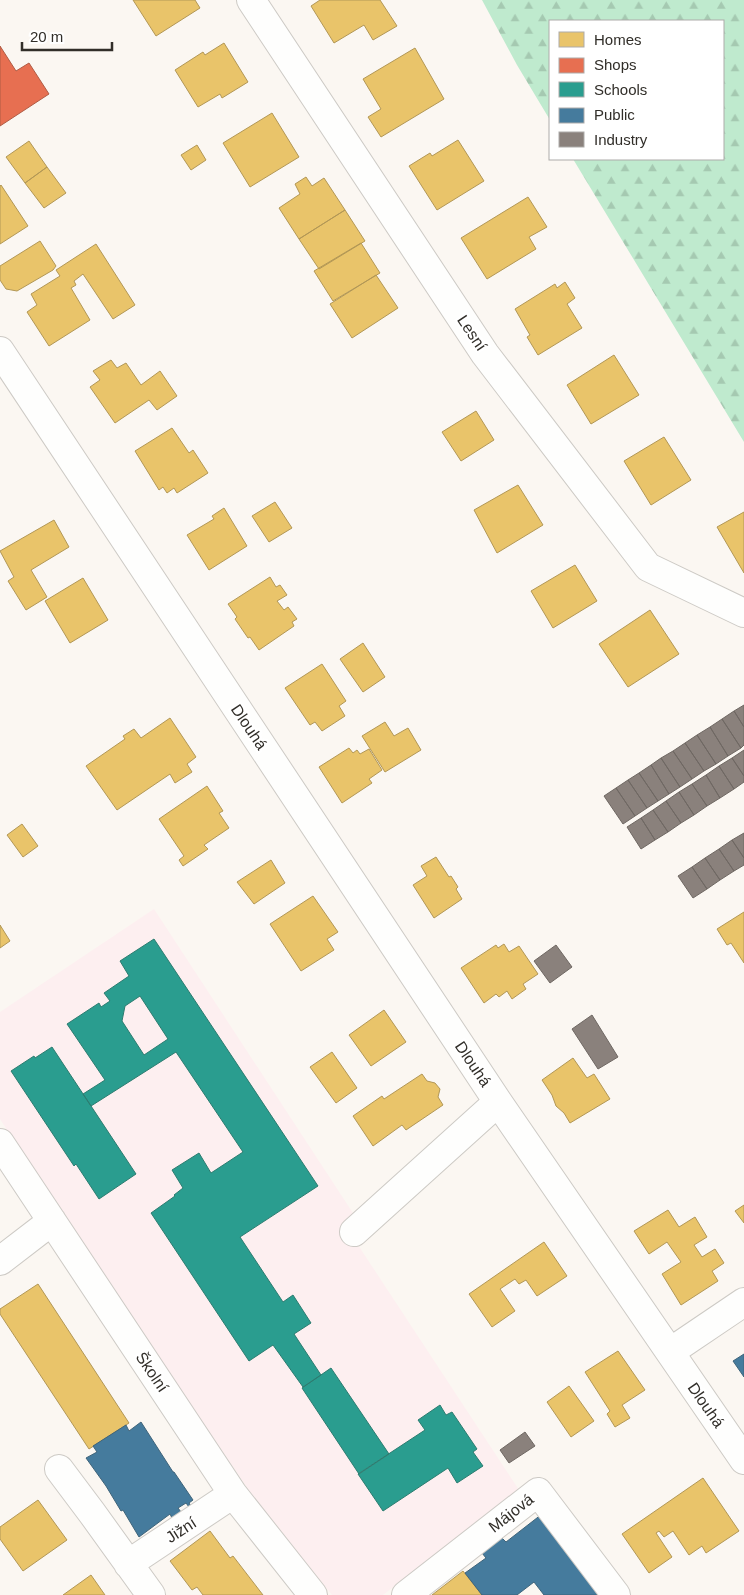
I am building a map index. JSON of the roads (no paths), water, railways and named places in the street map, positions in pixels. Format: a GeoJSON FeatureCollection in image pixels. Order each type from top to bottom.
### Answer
{"type":"FeatureCollection","features":[{"type":"Feature","properties":{"kind":"street","name":"Lesní"},"geometry":{"type":"LineString","coordinates":[[252,0],[485,354],[648,567],[744,613]]}},
{"type":"Feature","properties":{"kind":"street","name":"Dlouhá"},"geometry":{"type":"LineString","coordinates":[[0,351],[498,1102],[744,1460]]}},
{"type":"Feature","properties":{"kind":"street","name":"Dlouhá"},"geometry":{"type":"LineString","coordinates":[[354,1232],[498,1102]]}},
{"type":"Feature","properties":{"kind":"street","name":"Školní"},"geometry":{"type":"LineString","coordinates":[[0,1143],[233,1494],[313,1595]]}},
{"type":"Feature","properties":{"kind":"street"},"geometry":{"type":"LineString","coordinates":[[0,1260],[52,1221]]}},
{"type":"Feature","properties":{"kind":"street"},"geometry":{"type":"LineString","coordinates":[[670,1352],[744,1302]]}},
{"type":"Feature","properties":{"kind":"street"},"geometry":{"type":"LineString","coordinates":[[59,1469],[151,1595]]}},
{"type":"Feature","properties":{"kind":"street","name":"Májová"},"geometry":{"type":"LineString","coordinates":[[406,1595],[538,1492],[616,1595]]}},
{"type":"Feature","properties":{"kind":"street","name":"Jižní"},"geometry":{"type":"LineString","coordinates":[[128,1564],[233,1494]]}}]}
